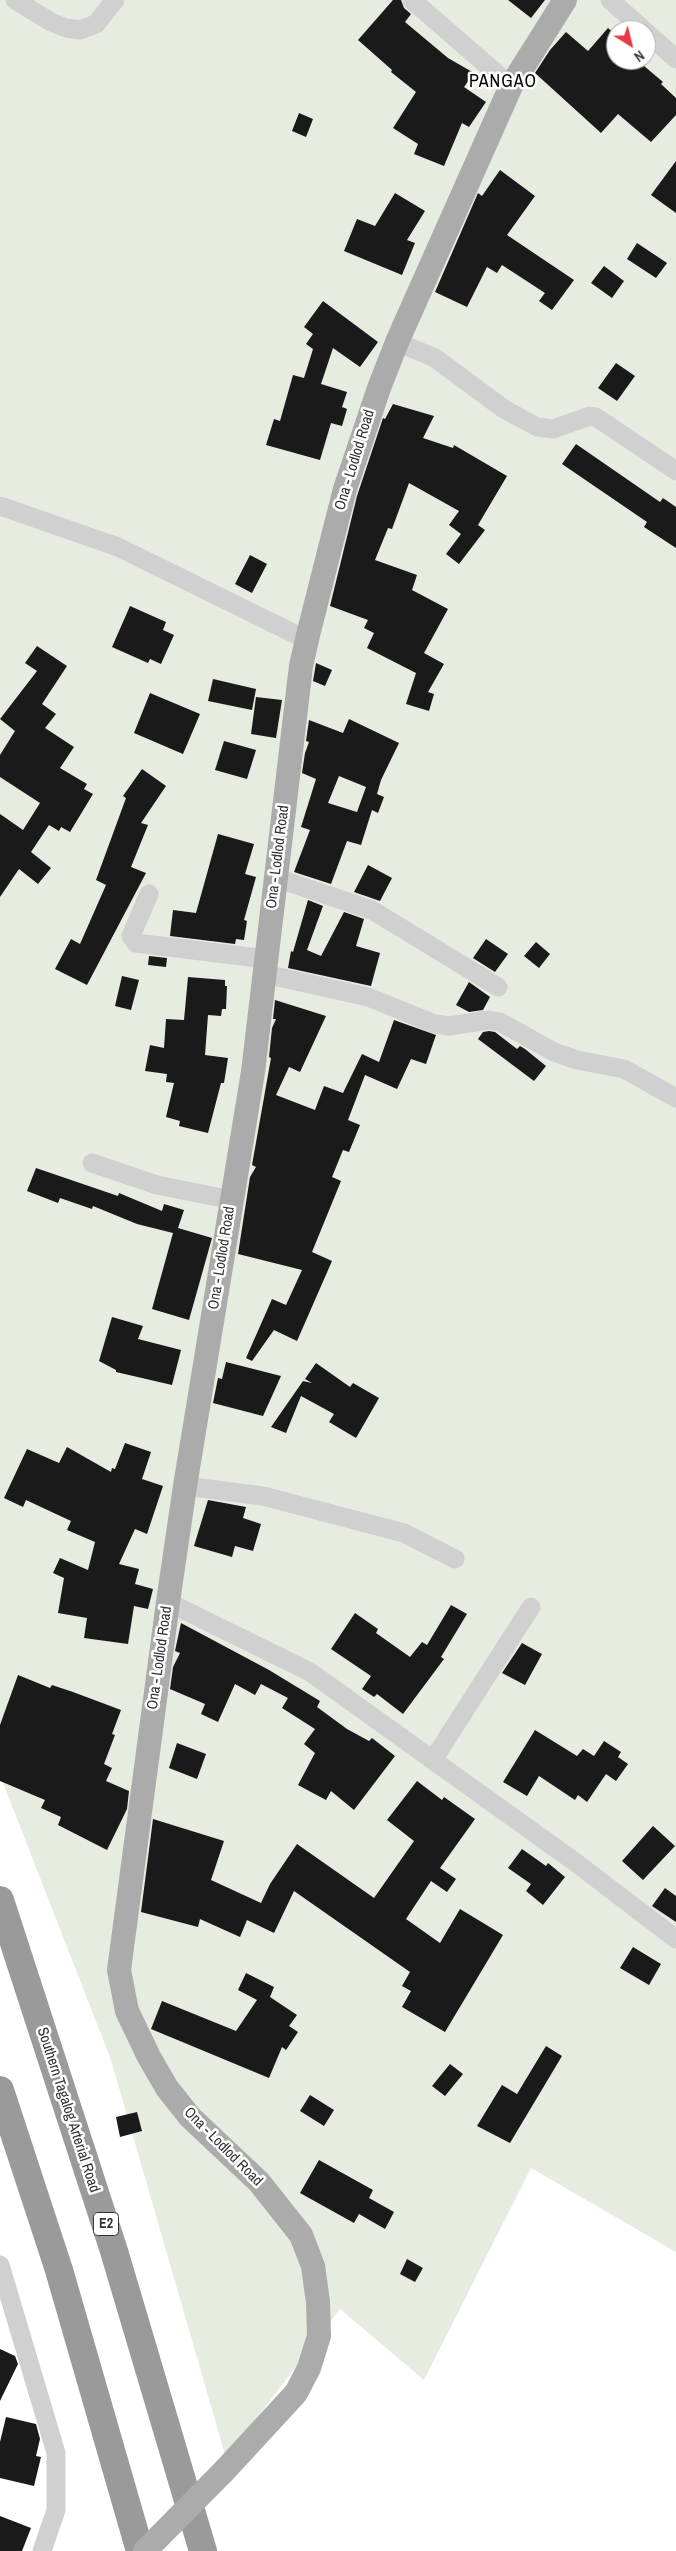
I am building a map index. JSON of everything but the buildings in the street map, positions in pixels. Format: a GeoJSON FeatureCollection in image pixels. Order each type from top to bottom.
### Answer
{"type":"FeatureCollection","features":[{"type":"Feature","properties":{"kind":"highway","name":"Southern Tagalog Arterial Road"},"geometry":{"type":"LineString","coordinates":[[0,1900],[114,2251],[203,2551]]}},
{"type":"Feature","properties":{"kind":"highway"},"geometry":{"type":"LineString","coordinates":[[0,2090],[59,2270],[140,2551]]}},
{"type":"Feature","properties":{"kind":"main road","name":"Ona - Lodlod Road"},"geometry":{"type":"LineString","coordinates":[[145,2551],[225,2470],[296,2393],[309,2368],[319,2336],[318,2302],[313,2266],[301,2235],[259,2182],[190,2117],[173,2095],[148,2057],[127,2011],[119,1970],[184,1486],[253,1072],[300,666],[345,488],[379,388],[397,342],[511,86],[566,0]]}},
{"type":"Feature","properties":{"kind":"street"},"geometry":{"type":"LineString","coordinates":[[16,0],[52,22],[66,28],[80,30],[96,24],[115,0]]}},
{"type":"Feature","properties":{"kind":"street"},"geometry":{"type":"LineString","coordinates":[[412,0],[511,86]]}},
{"type":"Feature","properties":{"kind":"street"},"geometry":{"type":"LineString","coordinates":[[610,0],[633,20]]}},
{"type":"Feature","properties":{"kind":"street"},"geometry":{"type":"LineString","coordinates":[[656,41],[676,59]]}},
{"type":"Feature","properties":{"kind":"street"},"geometry":{"type":"LineString","coordinates":[[397,342],[435,358],[504,409],[537,428],[553,429],[590,416],[596,417],[676,471]]}},
{"type":"Feature","properties":{"kind":"street"},"geometry":{"type":"LineString","coordinates":[[0,506],[118,547],[307,640]]}},
{"type":"Feature","properties":{"kind":"street"},"geometry":{"type":"LineString","coordinates":[[276,878],[372,910],[498,987]]}},
{"type":"Feature","properties":{"kind":"street"},"geometry":{"type":"LineString","coordinates":[[149,894],[131,936],[136,943],[266,966],[361,995],[435,1024],[449,1026],[489,1020],[500,1022],[554,1052],[577,1060],[624,1069],[676,1098]]}},
{"type":"Feature","properties":{"kind":"street"},"geometry":{"type":"LineString","coordinates":[[92,1162],[157,1185],[232,1200]]}},
{"type":"Feature","properties":{"kind":"street"},"geometry":{"type":"LineString","coordinates":[[184,1486],[263,1496],[404,1533],[455,1559]]}},
{"type":"Feature","properties":{"kind":"street"},"geometry":{"type":"LineString","coordinates":[[168,1602],[310,1672],[575,1862],[676,1939]]}},
{"type":"Feature","properties":{"kind":"street"},"geometry":{"type":"LineString","coordinates":[[433,1760],[531,1607]]}},
{"type":"Feature","properties":{"kind":"street"},"geometry":{"type":"LineString","coordinates":[[0,2265],[56,2454],[56,2510],[42,2551]]}},
{"type":"Feature","properties":{"kind":"shaded area"},"geometry":{"type":"Polygon","coordinates":[[[0,0],[676,0],[676,2252],[531,2168],[424,2380],[340,2309],[226,2458],[111,2060],[0,1775],[0,0]]]}},
{"type":"Feature","properties":{"kind":"district","name":"PANGAO"},"geometry":{"type":"Point","coordinates":[503,82]}}]}
